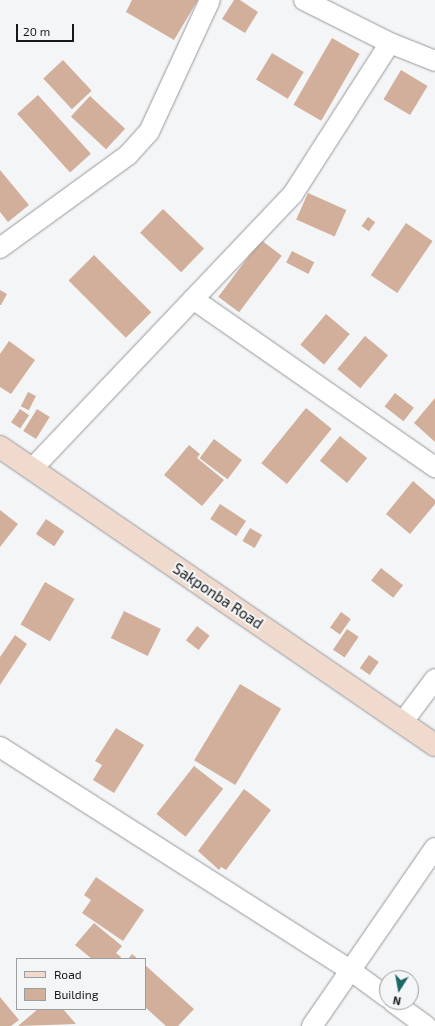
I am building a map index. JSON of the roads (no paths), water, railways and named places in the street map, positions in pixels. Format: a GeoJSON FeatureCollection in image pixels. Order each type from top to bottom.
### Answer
{"type":"FeatureCollection","features":[{"type":"Feature","properties":{"kind":"main road","name":"Sakponba Road"},"geometry":{"type":"LineString","coordinates":[[0,446],[435,745]]}},
{"type":"Feature","properties":{"kind":"street"},"geometry":{"type":"LineString","coordinates":[[0,248],[128,155],[149,132],[210,0]]}},
{"type":"Feature","properties":{"kind":"street"},"geometry":{"type":"LineString","coordinates":[[304,0],[390,43],[435,61]]}},
{"type":"Feature","properties":{"kind":"street"},"geometry":{"type":"LineString","coordinates":[[32,469],[292,194],[390,43]]}},
{"type":"Feature","properties":{"kind":"street"},"geometry":{"type":"LineString","coordinates":[[193,299],[435,467]]}},
{"type":"Feature","properties":{"kind":"street"},"geometry":{"type":"LineString","coordinates":[[402,723],[435,679]]}},
{"type":"Feature","properties":{"kind":"street"},"geometry":{"type":"LineString","coordinates":[[0,747],[350,970],[379,991]]}},
{"type":"Feature","properties":{"kind":"street"},"geometry":{"type":"LineString","coordinates":[[312,1026],[435,848]]}},
{"type":"Feature","properties":{"kind":"street"},"geometry":{"type":"LineString","coordinates":[[404,1010],[426,1026]]}}]}
